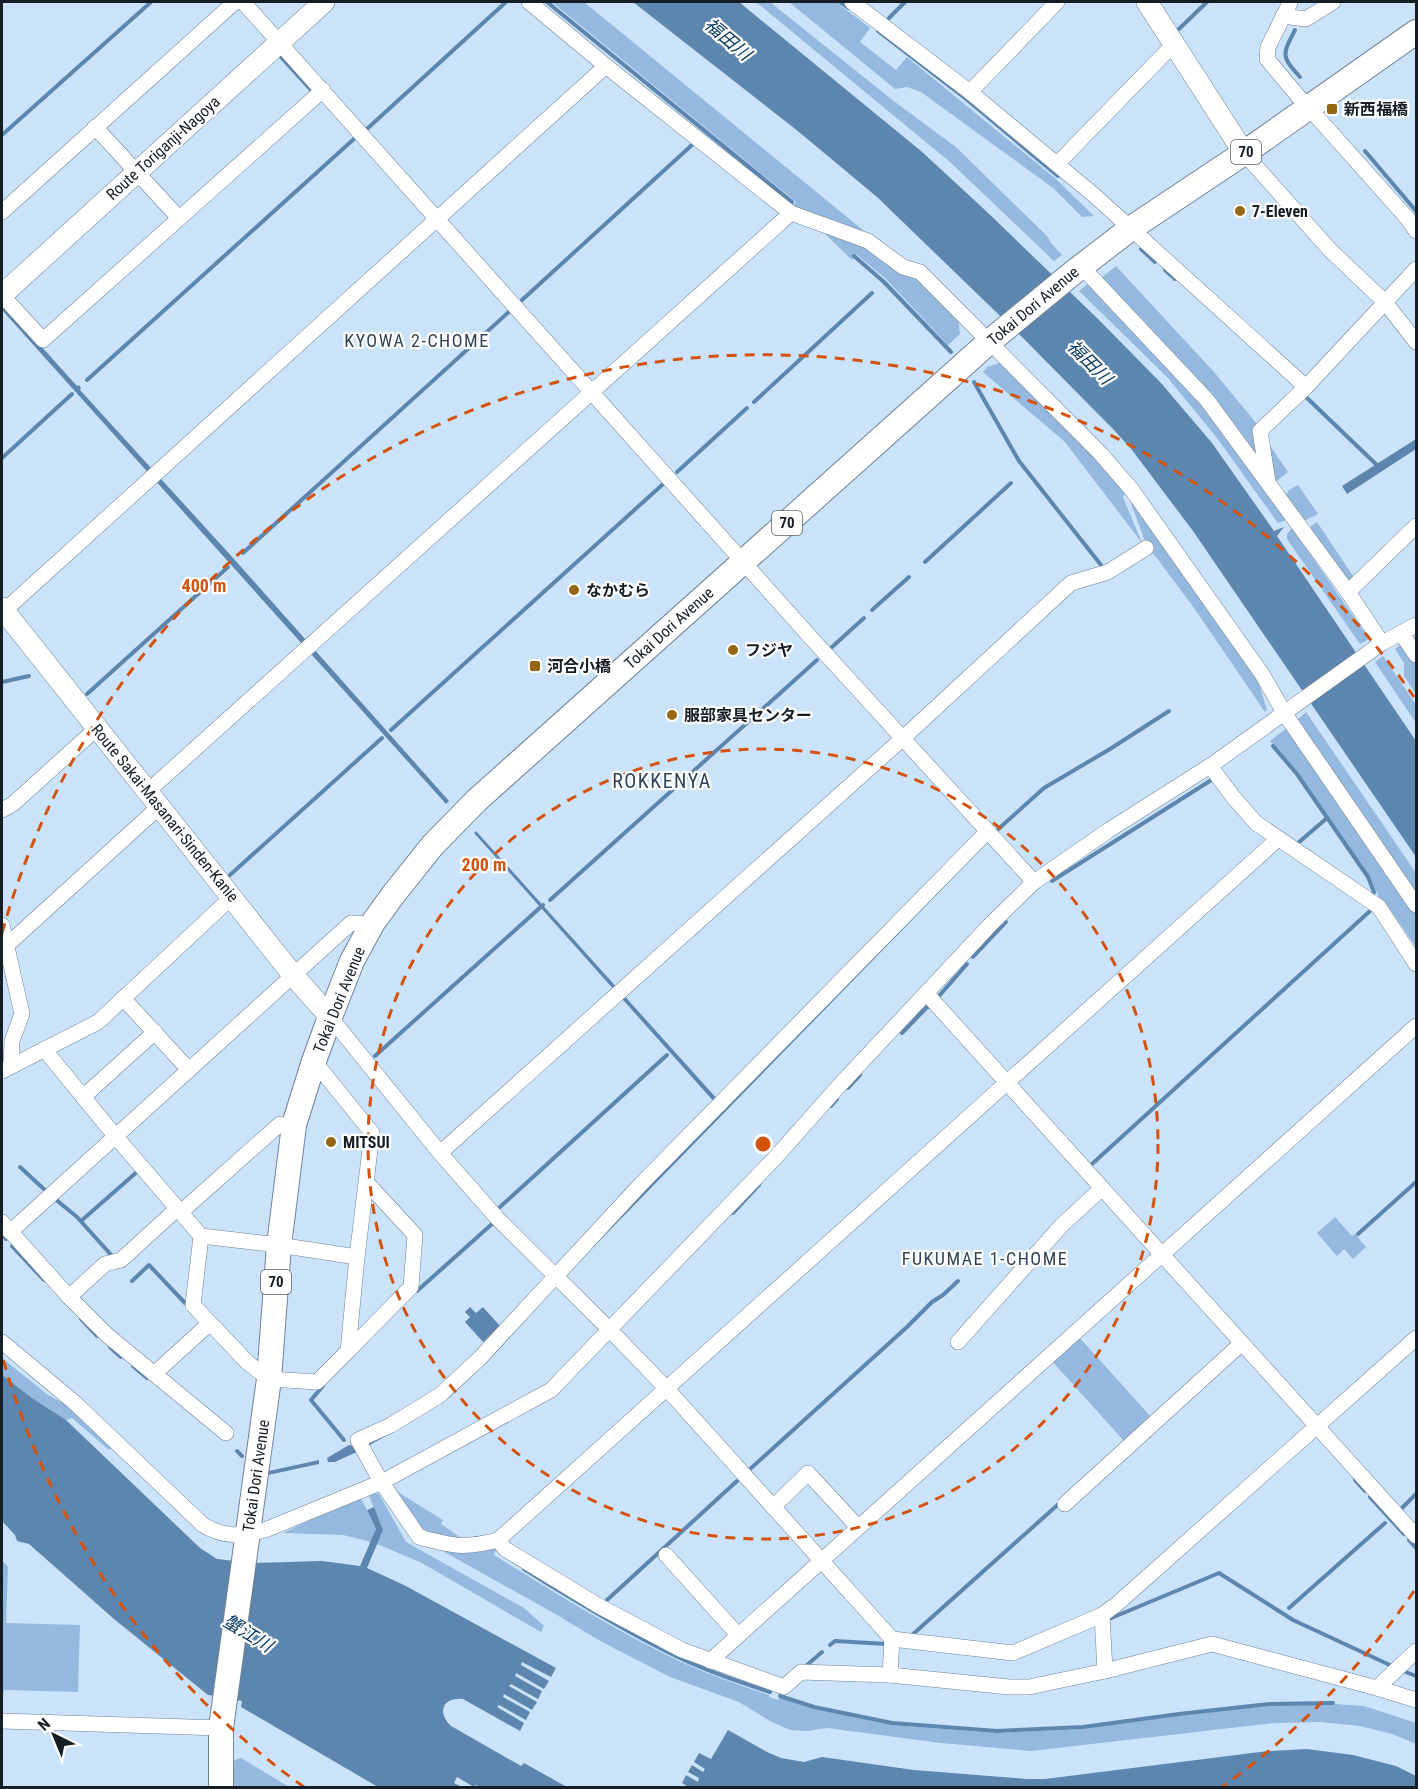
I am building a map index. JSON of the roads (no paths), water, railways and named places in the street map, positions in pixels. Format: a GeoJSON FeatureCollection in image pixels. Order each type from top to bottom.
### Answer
{"type":"FeatureCollection","features":[{"type":"Feature","properties":{"kind":"main road","name":"Route Toriganji-Nagoya"},"geometry":{"type":"LineString","coordinates":[[2,295],[324,2]]}},
{"type":"Feature","properties":{"kind":"main road"},"geometry":{"type":"LineString","coordinates":[[1147,2],[1244,153]]}},
{"type":"Feature","properties":{"kind":"main road","name":"Tokai Dori Avenue"},"geometry":{"type":"LineString","coordinates":[[247,1543],[269,1379],[279,1245],[294,1125],[314,1061],[352,961],[372,924],[393,895],[432,846],[477,800],[989,342],[1131,229],[1415,36]]}},
{"type":"Feature","properties":{"kind":"main road","name":"Route Sakai-Masanari-Sinden-Kanie"},"geometry":{"type":"LineString","coordinates":[[3,609],[293,975],[330,1017]]}},
{"type":"Feature","properties":{"kind":"main road","name":"70"},"geometry":{"type":"LineString","coordinates":[[221,1788],[221,1728],[247,1543]]}},
{"type":"Feature","properties":{"kind":"street"},"geometry":{"type":"LineString","coordinates":[[2,212],[235,2]]}},
{"type":"Feature","properties":{"kind":"street"},"geometry":{"type":"LineString","coordinates":[[243,2],[902,739],[1034,882]]}},
{"type":"Feature","properties":{"kind":"street"},"geometry":{"type":"LineString","coordinates":[[529,2],[791,213],[868,241],[903,267],[920,272],[1100,453],[1132,490],[1289,711],[1416,905]]}},
{"type":"Feature","properties":{"kind":"street"},"geometry":{"type":"LineString","coordinates":[[852,2],[970,92],[1095,196],[1306,387]]}},
{"type":"Feature","properties":{"kind":"street"},"geometry":{"type":"LineString","coordinates":[[970,92],[1057,2]]}},
{"type":"Feature","properties":{"kind":"street"},"geometry":{"type":"LineString","coordinates":[[1333,2],[1306,19],[1286,9],[1268,47],[1267,59],[1416,231]]}},
{"type":"Feature","properties":{"kind":"street"},"geometry":{"type":"LineString","coordinates":[[1057,164],[1174,44]]}},
{"type":"Feature","properties":{"kind":"street"},"geometry":{"type":"LineString","coordinates":[[3,609],[154,476],[606,66]]}},
{"type":"Feature","properties":{"kind":"street"},"geometry":{"type":"LineString","coordinates":[[2,295],[43,340],[323,90]]}},
{"type":"Feature","properties":{"kind":"street"},"geometry":{"type":"LineString","coordinates":[[95,127],[179,218]]}},
{"type":"Feature","properties":{"kind":"street"},"geometry":{"type":"LineString","coordinates":[[1244,153],[1330,250],[1385,302],[1416,342]]}},
{"type":"Feature","properties":{"kind":"street"},"geometry":{"type":"LineString","coordinates":[[6,946],[309,648],[791,213]]}},
{"type":"Feature","properties":{"kind":"street"},"geometry":{"type":"LineString","coordinates":[[1078,269],[1207,400],[1348,592],[1382,643]]}},
{"type":"Feature","properties":{"kind":"street"},"geometry":{"type":"LineString","coordinates":[[1269,485],[1260,431],[1306,387],[1416,269]]}},
{"type":"Feature","properties":{"kind":"street"},"geometry":{"type":"LineString","coordinates":[[1348,592],[1416,526]]}},
{"type":"Feature","properties":{"kind":"street"},"geometry":{"type":"LineString","coordinates":[[440,1153],[902,739],[1071,583],[1108,572],[1146,548]]}},
{"type":"Feature","properties":{"kind":"street"},"geometry":{"type":"LineString","coordinates":[[2,1342],[75,1403],[202,1525],[218,1534],[247,1543],[288,1521],[382,1482],[551,1390],[775,1158],[926,993],[1034,882],[1109,830],[1210,766],[1382,643],[1416,625]]}},
{"type":"Feature","properties":{"kind":"street"},"geometry":{"type":"LineString","coordinates":[[1401,633],[1416,655]]}},
{"type":"Feature","properties":{"kind":"street"},"geometry":{"type":"LineString","coordinates":[[2,810],[13,804],[97,728]]}},
{"type":"Feature","properties":{"kind":"street"},"geometry":{"type":"LineString","coordinates":[[1210,766],[1256,823],[1379,907],[1416,964]]}},
{"type":"Feature","properties":{"kind":"street"},"geometry":{"type":"LineString","coordinates":[[987,832],[641,1184],[560,1280],[480,1358],[440,1395],[391,1425],[358,1440],[382,1482],[419,1538],[460,1546],[474,1546],[498,1540],[1278,838]]}},
{"type":"Feature","properties":{"kind":"street"},"geometry":{"type":"LineString","coordinates":[[6,1069],[98,1022],[232,897]]}},
{"type":"Feature","properties":{"kind":"street"},"geometry":{"type":"LineString","coordinates":[[226,1433],[107,1335],[6,1227],[116,1137],[351,923],[372,924]]}},
{"type":"Feature","properties":{"kind":"street"},"geometry":{"type":"LineString","coordinates":[[2,926],[22,1014],[12,1041],[6,1069]]}},
{"type":"Feature","properties":{"kind":"street"},"geometry":{"type":"LineString","coordinates":[[926,993],[1416,1536]]}},
{"type":"Feature","properties":{"kind":"street"},"geometry":{"type":"LineString","coordinates":[[123,998],[189,1070]]}},
{"type":"Feature","properties":{"kind":"street"},"geometry":{"type":"LineString","coordinates":[[330,1017],[440,1153],[497,1218],[667,1389],[892,1639],[1013,1653],[1102,1615],[1118,1604],[1416,1338]]}},
{"type":"Feature","properties":{"kind":"street"},"geometry":{"type":"LineString","coordinates":[[710,1661],[1416,1026]]}},
{"type":"Feature","properties":{"kind":"street"},"geometry":{"type":"LineString","coordinates":[[83,1097],[155,1032]]}},
{"type":"Feature","properties":{"kind":"street"},"geometry":{"type":"LineString","coordinates":[[44,1049],[201,1236],[357,1257]]}},
{"type":"Feature","properties":{"kind":"street"},"geometry":{"type":"LineString","coordinates":[[314,1061],[372,1133],[348,1351]]}},
{"type":"Feature","properties":{"kind":"street"},"geometry":{"type":"LineString","coordinates":[[69,1297],[105,1264],[121,1260],[280,1124],[294,1125]]}},
{"type":"Feature","properties":{"kind":"street"},"geometry":{"type":"LineString","coordinates":[[201,1236],[193,1305],[247,1362],[269,1379],[317,1382],[411,1287],[415,1235],[367,1183]]}},
{"type":"Feature","properties":{"kind":"street"},"geometry":{"type":"LineString","coordinates":[[958,1342],[1061,1226],[1101,1189]]}},
{"type":"Feature","properties":{"kind":"street"},"geometry":{"type":"LineString","coordinates":[[154,1374],[210,1323]]}},
{"type":"Feature","properties":{"kind":"street"},"geometry":{"type":"LineString","coordinates":[[1065,1504],[1242,1343]]}},
{"type":"Feature","properties":{"kind":"street"},"geometry":{"type":"LineString","coordinates":[[773,1507],[808,1473],[858,1527]]}},
{"type":"Feature","properties":{"kind":"street"},"geometry":{"type":"LineString","coordinates":[[498,1540],[505,1549],[599,1606],[682,1650],[784,1687],[801,1672],[890,1675],[1009,1688],[1029,1687],[1105,1671],[1212,1644],[1416,1700]]}},
{"type":"Feature","properties":{"kind":"street"},"geometry":{"type":"LineString","coordinates":[[666,1555],[738,1635]]}},
{"type":"Feature","properties":{"kind":"street"},"geometry":{"type":"LineString","coordinates":[[1102,1615],[1105,1671]]}},
{"type":"Feature","properties":{"kind":"street"},"geometry":{"type":"LineString","coordinates":[[890,1675],[892,1639]]}},
{"type":"Feature","properties":{"kind":"street"},"geometry":{"type":"LineString","coordinates":[[1377,1688],[1416,1651]]}},
{"type":"Feature","properties":{"kind":"street"},"geometry":{"type":"LineString","coordinates":[[2,1721],[221,1728]]}},
{"type":"Feature","properties":{"kind":"water","name":"福田川"},"geometry":{"type":"Polygon","coordinates":[[[633,2],[739,2],[921,151],[1098,319],[1161,383],[1212,443],[1274,531],[1284,527],[1277,536],[1416,741],[1416,857],[1193,531],[1132,450],[1114,430],[877,197],[799,132],[633,2]]]}},
{"type":"Feature","properties":{"kind":"water"},"geometry":{"type":"Polygon","coordinates":[[[4,305],[77,386],[79,385],[80,390],[449,801],[446,804],[2,310],[4,305]]]}},
{"type":"Feature","properties":{"kind":"water"},"geometry":{"type":"Polygon","coordinates":[[[1416,439],[1416,449],[1347,494],[1342,486],[1416,439]]]}},
{"type":"Feature","properties":{"kind":"water"},"geometry":{"type":"Polygon","coordinates":[[[476,831],[719,1101],[986,839],[988,842],[572,1269],[492,1357],[450,1397],[361,1450],[335,1462],[328,1462],[327,1458],[349,1445],[356,1446],[442,1397],[716,1104],[474,833],[476,831]]]}},
{"type":"Feature","properties":{"kind":"water"},"geometry":{"type":"Polygon","coordinates":[[[470,1307],[476,1313],[483,1307],[500,1326],[483,1342],[465,1322],[470,1317],[465,1312],[470,1307]]]}},
{"type":"Feature","properties":{"kind":"water","name":"蟹江川"},"geometry":{"type":"Polygon","coordinates":[[[2,1375],[66,1420],[200,1548],[217,1559],[253,1563],[322,1561],[360,1566],[376,1529],[367,1510],[374,1507],[383,1530],[367,1568],[404,1585],[556,1668],[551,1677],[522,1662],[521,1665],[549,1681],[544,1689],[516,1673],[515,1676],[542,1691],[538,1699],[511,1684],[509,1686],[537,1702],[532,1710],[504,1694],[503,1697],[530,1712],[526,1720],[499,1705],[497,1707],[524,1723],[520,1731],[463,1699],[446,1703],[443,1711],[447,1721],[451,1726],[521,1766],[524,1763],[567,1787],[480,1787],[475,1785],[474,1787],[457,1777],[454,1783],[462,1787],[378,1787],[241,1707],[242,1701],[208,1695],[114,1619],[29,1544],[17,1541],[15,1535],[2,1521],[2,1375]]]}},
{"type":"Feature","properties":{"kind":"water"},"geometry":{"type":"Polygon","coordinates":[[[319,1460],[319,1464],[268,1475],[269,1471],[319,1460]]]}},
{"type":"Feature","properties":{"kind":"water"},"geometry":{"type":"Polygon","coordinates":[[[728,1730],[781,1758],[804,1762],[822,1757],[914,1770],[1027,1779],[1045,1779],[1268,1751],[1307,1749],[1353,1755],[1396,1766],[1416,1776],[1416,1787],[690,1788],[682,1783],[686,1775],[698,1782],[699,1778],[688,1772],[692,1765],[703,1772],[705,1769],[694,1762],[699,1753],[711,1759],[728,1730]]]}},
{"type":"Feature","properties":{"kind":"waterway"},"geometry":{"type":"LineString","coordinates":[[2,135],[151,2]]}},
{"type":"Feature","properties":{"kind":"waterway"},"geometry":{"type":"LineString","coordinates":[[368,128],[506,2]]}},
{"type":"Feature","properties":{"kind":"waterway"},"geometry":{"type":"LineString","coordinates":[[547,2],[792,202]]}},
{"type":"Feature","properties":{"kind":"waterway"},"geometry":{"type":"LineString","coordinates":[[840,2],[849,8]]}},
{"type":"Feature","properties":{"kind":"waterway"},"geometry":{"type":"LineString","coordinates":[[889,18],[905,2]]}},
{"type":"Feature","properties":{"kind":"waterway"},"geometry":{"type":"LineString","coordinates":[[1179,29],[1207,2]]}},
{"type":"Feature","properties":{"kind":"waterway"},"geometry":{"type":"LineString","coordinates":[[1295,30],[1286,55],[1289,64],[1300,77]]}},
{"type":"Feature","properties":{"kind":"waterway"},"geometry":{"type":"LineString","coordinates":[[878,31],[965,98],[1058,176]]}},
{"type":"Feature","properties":{"kind":"waterway"},"geometry":{"type":"LineString","coordinates":[[281,57],[312,91]]}},
{"type":"Feature","properties":{"kind":"waterway"},"geometry":{"type":"LineString","coordinates":[[87,380],[355,138]]}},
{"type":"Feature","properties":{"kind":"waterway"},"geometry":{"type":"LineString","coordinates":[[522,300],[693,144]]}},
{"type":"Feature","properties":{"kind":"waterway"},"geometry":{"type":"LineString","coordinates":[[1365,151],[1416,211]]}},
{"type":"Feature","properties":{"kind":"waterway"},"geometry":{"type":"LineString","coordinates":[[1141,249],[1155,262]]}},
{"type":"Feature","properties":{"kind":"waterway"},"geometry":{"type":"LineString","coordinates":[[854,256],[884,282],[951,352]]}},
{"type":"Feature","properties":{"kind":"waterway"},"geometry":{"type":"LineString","coordinates":[[1165,270],[1175,279]]}},
{"type":"Feature","properties":{"kind":"waterway"},"geometry":{"type":"LineString","coordinates":[[754,402],[872,293]]}},
{"type":"Feature","properties":{"kind":"waterway"},"geometry":{"type":"LineString","coordinates":[[243,553],[511,310]]}},
{"type":"Feature","properties":{"kind":"waterway"},"geometry":{"type":"LineString","coordinates":[[974,382],[1019,461],[1101,565]]}},
{"type":"Feature","properties":{"kind":"waterway"},"geometry":{"type":"LineString","coordinates":[[2,458],[72,394]]}},
{"type":"Feature","properties":{"kind":"waterway"},"geometry":{"type":"LineString","coordinates":[[1307,398],[1380,468]]}},
{"type":"Feature","properties":{"kind":"waterway"},"geometry":{"type":"LineString","coordinates":[[677,472],[747,408]]}},
{"type":"Feature","properties":{"kind":"waterway"},"geometry":{"type":"LineString","coordinates":[[925,562],[1011,483]]}},
{"type":"Feature","properties":{"kind":"waterway"},"geometry":{"type":"LineString","coordinates":[[391,730],[662,485]]}},
{"type":"Feature","properties":{"kind":"waterway"},"geometry":{"type":"LineString","coordinates":[[87,694],[228,567]]}},
{"type":"Feature","properties":{"kind":"waterway"},"geometry":{"type":"LineString","coordinates":[[872,610],[909,577]]}},
{"type":"Feature","properties":{"kind":"waterway"},"geometry":{"type":"LineString","coordinates":[[832,647],[864,618]]}},
{"type":"Feature","properties":{"kind":"waterway"},"geometry":{"type":"LineString","coordinates":[[550,900],[817,660]]}},
{"type":"Feature","properties":{"kind":"waterway"},"geometry":{"type":"LineString","coordinates":[[2,682],[29,676]]}},
{"type":"Feature","properties":{"kind":"waterway"},"geometry":{"type":"LineString","coordinates":[[995,832],[1044,788],[1169,711]]}},
{"type":"Feature","properties":{"kind":"waterway"},"geometry":{"type":"LineString","coordinates":[[230,875],[382,738]]}},
{"type":"Feature","properties":{"kind":"waterway"},"geometry":{"type":"LineString","coordinates":[[1273,746],[1297,774],[1368,877],[1374,892],[1372,896]]}},
{"type":"Feature","properties":{"kind":"waterway"},"geometry":{"type":"LineString","coordinates":[[1052,881],[1213,779]]}},
{"type":"Feature","properties":{"kind":"waterway"},"geometry":{"type":"LineString","coordinates":[[1298,843],[1327,818]]}},
{"type":"Feature","properties":{"kind":"waterway"},"geometry":{"type":"LineString","coordinates":[[375,1056],[543,905]]}},
{"type":"Feature","properties":{"kind":"waterway"},"geometry":{"type":"LineString","coordinates":[[1092,1164],[1370,911]]}},
{"type":"Feature","properties":{"kind":"waterway"},"geometry":{"type":"LineString","coordinates":[[973,957],[1006,922]]}},
{"type":"Feature","properties":{"kind":"waterway"},"geometry":{"type":"LineString","coordinates":[[939,996],[967,964]]}},
{"type":"Feature","properties":{"kind":"waterway"},"geometry":{"type":"LineString","coordinates":[[902,1033],[929,1005],[930,1007]]}},
{"type":"Feature","properties":{"kind":"waterway"},"geometry":{"type":"LineString","coordinates":[[500,1207],[667,1055]]}},
{"type":"Feature","properties":{"kind":"waterway"},"geometry":{"type":"LineString","coordinates":[[848,1088],[860,1075]]}},
{"type":"Feature","properties":{"kind":"waterway"},"geometry":{"type":"LineString","coordinates":[[831,1106],[837,1099]]}},
{"type":"Feature","properties":{"kind":"waterway"},"geometry":{"type":"LineString","coordinates":[[20,1167],[47,1192]]}},
{"type":"Feature","properties":{"kind":"waterway"},"geometry":{"type":"LineString","coordinates":[[81,1221],[138,1171]]}},
{"type":"Feature","properties":{"kind":"waterway"},"geometry":{"type":"LineString","coordinates":[[1358,1234],[1416,1182]]}},
{"type":"Feature","properties":{"kind":"waterway"},"geometry":{"type":"LineString","coordinates":[[733,1213],[759,1185]]}},
{"type":"Feature","properties":{"kind":"waterway"},"geometry":{"type":"LineString","coordinates":[[54,1198],[77,1217],[113,1257]]}},
{"type":"Feature","properties":{"kind":"waterway"},"geometry":{"type":"LineString","coordinates":[[417,1291],[492,1224]]}},
{"type":"Feature","properties":{"kind":"waterway"},"geometry":{"type":"LineString","coordinates":[[2,1234],[6,1239]]}},
{"type":"Feature","properties":{"kind":"waterway"},"geometry":{"type":"LineString","coordinates":[[12,1246],[44,1280]]}},
{"type":"Feature","properties":{"kind":"waterway"},"geometry":{"type":"LineString","coordinates":[[132,1281],[149,1265],[185,1303]]}},
{"type":"Feature","properties":{"kind":"waterway"},"geometry":{"type":"LineString","coordinates":[[749,1470],[932,1302],[958,1281]]}},
{"type":"Feature","properties":{"kind":"waterway"},"geometry":{"type":"LineString","coordinates":[[81,1319],[97,1336]]}},
{"type":"Feature","properties":{"kind":"waterway"},"geometry":{"type":"LineString","coordinates":[[110,1347],[121,1357]]}},
{"type":"Feature","properties":{"kind":"waterway"},"geometry":{"type":"LineString","coordinates":[[133,1366],[147,1378]]}},
{"type":"Feature","properties":{"kind":"waterway"},"geometry":{"type":"LineString","coordinates":[[323,1386],[311,1400],[344,1440]]}},
{"type":"Feature","properties":{"kind":"waterway"},"geometry":{"type":"LineString","coordinates":[[237,1451],[242,1456]]}},
{"type":"Feature","properties":{"kind":"waterway"},"geometry":{"type":"LineString","coordinates":[[1355,1480],[1365,1491]]}},
{"type":"Feature","properties":{"kind":"waterway"},"geometry":{"type":"LineString","coordinates":[[607,1600],[737,1481]]}},
{"type":"Feature","properties":{"kind":"waterway"},"geometry":{"type":"LineString","coordinates":[[1402,1508],[1416,1494]]}},
{"type":"Feature","properties":{"kind":"waterway"},"geometry":{"type":"LineString","coordinates":[[1370,1497],[1404,1534]]}},
{"type":"Feature","properties":{"kind":"waterway"},"geometry":{"type":"LineString","coordinates":[[912,1635],[1062,1501]]}},
{"type":"Feature","properties":{"kind":"waterway"},"geometry":{"type":"LineString","coordinates":[[1289,1608],[1385,1523]]}},
{"type":"Feature","properties":{"kind":"waterway"},"geometry":{"type":"LineString","coordinates":[[1409,1540],[1416,1548]]}},
{"type":"Feature","properties":{"kind":"waterway"},"geometry":{"type":"LineString","coordinates":[[524,1569],[601,1616],[660,1648],[713,1672],[770,1692]]}},
{"type":"Feature","properties":{"kind":"waterway"},"geometry":{"type":"LineString","coordinates":[[1109,1619],[1219,1573],[1293,1620],[1392,1666]]}},
{"type":"Feature","properties":{"kind":"waterway"},"geometry":{"type":"LineString","coordinates":[[830,1645],[835,1641],[887,1644]]}},
{"type":"Feature","properties":{"kind":"waterway"},"geometry":{"type":"LineString","coordinates":[[807,1665],[822,1652]]}},
{"type":"Feature","properties":{"kind":"waterway"},"geometry":{"type":"LineString","coordinates":[[1403,1671],[1416,1676]]}},
{"type":"Feature","properties":{"kind":"waterway"},"geometry":{"type":"LineString","coordinates":[[780,1696],[814,1707],[892,1723],[997,1731],[1083,1727],[1269,1704],[1333,1703]]}},
{"type":"Feature","properties":{"kind":"place","name":"新西福橋"},"geometry":{"type":"Point","coordinates":[1332,109]}},
{"type":"Feature","properties":{"kind":"place","name":"7-Eleven"},"geometry":{"type":"Point","coordinates":[1240,211]}},
{"type":"Feature","properties":{"kind":"place","name":"なかむら"},"geometry":{"type":"Point","coordinates":[574,590]}},
{"type":"Feature","properties":{"kind":"place","name":"フジヤ"},"geometry":{"type":"Point","coordinates":[733,650]}},
{"type":"Feature","properties":{"kind":"place","name":"河合小橋"},"geometry":{"type":"Point","coordinates":[535,666]}},
{"type":"Feature","properties":{"kind":"place","name":"服部家具センター"},"geometry":{"type":"Point","coordinates":[672,715]}},
{"type":"Feature","properties":{"kind":"place","name":"MITSUI"},"geometry":{"type":"Point","coordinates":[331,1142]}},
{"type":"Feature","properties":{"kind":"district","name":"KYOWA 2-CHOME"},"geometry":{"type":"Point","coordinates":[417,340]}},
{"type":"Feature","properties":{"kind":"district","name":"ROKKENYA"},"geometry":{"type":"Point","coordinates":[662,781]}},
{"type":"Feature","properties":{"kind":"district","name":"FUKUMAE 1-CHOME"},"geometry":{"type":"Point","coordinates":[985,1258]}}]}
